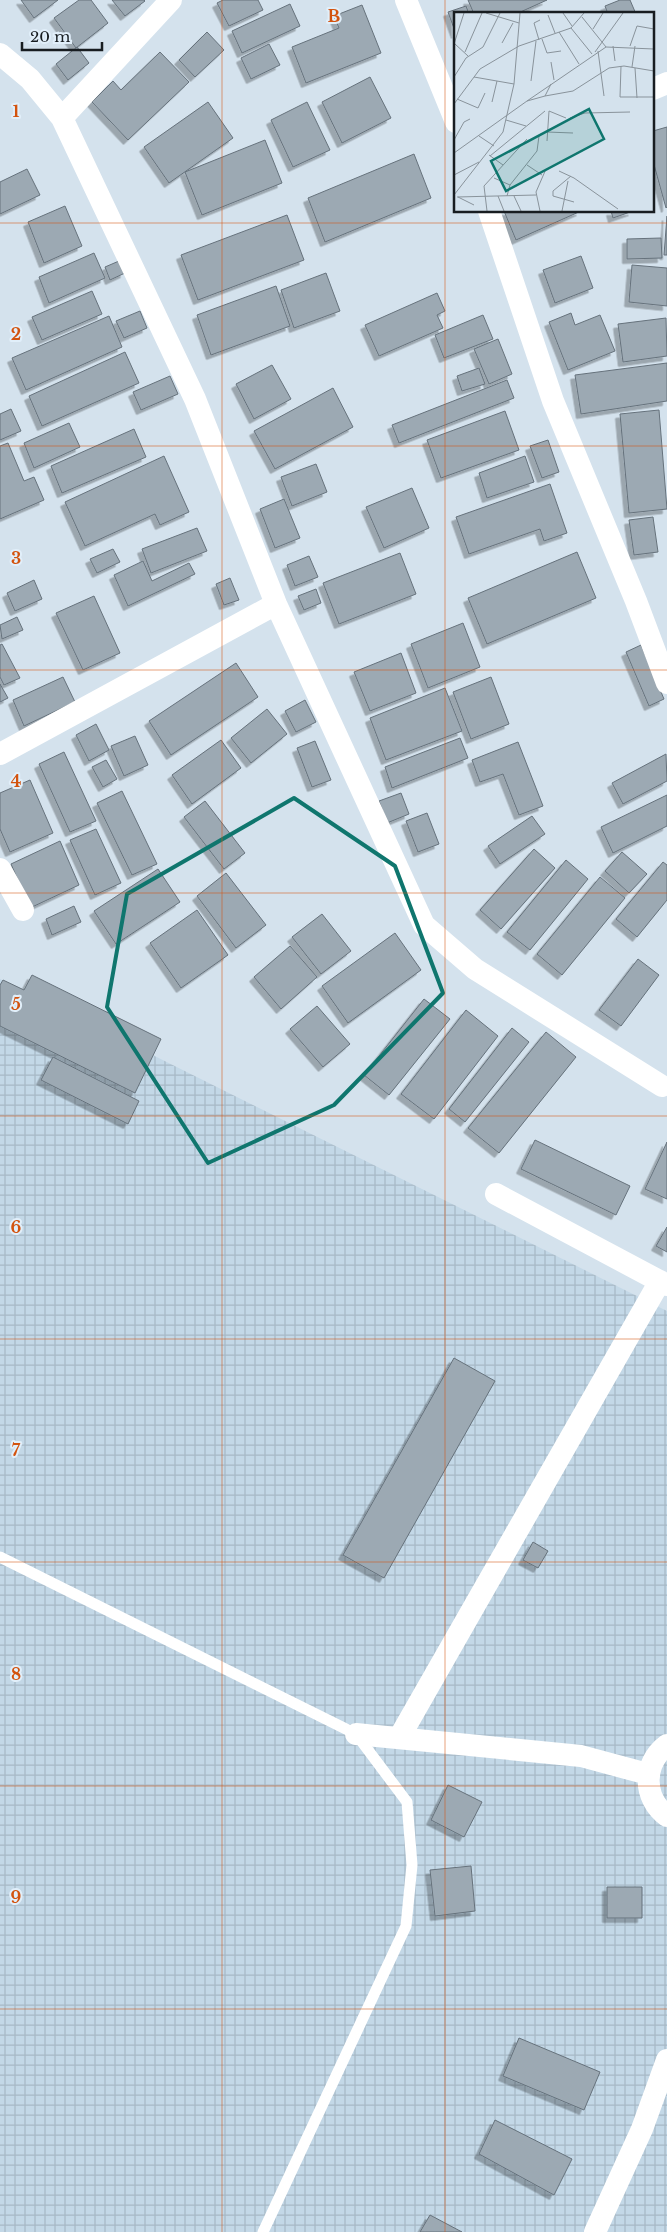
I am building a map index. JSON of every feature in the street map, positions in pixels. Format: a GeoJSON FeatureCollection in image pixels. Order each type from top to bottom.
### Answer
{"type":"FeatureCollection","features":[{"type":"Feature","properties":{"kind":"street"},"geometry":{"type":"LineString","coordinates":[[62,118],[171,0]]}},
{"type":"Feature","properties":{"kind":"street"},"geometry":{"type":"LineString","coordinates":[[406,0],[454,117]]}},
{"type":"Feature","properties":{"kind":"street"},"geometry":{"type":"LineString","coordinates":[[0,54],[30,79],[62,118],[195,399],[276,604],[424,925],[475,969],[662,1086]]}},
{"type":"Feature","properties":{"kind":"street"},"geometry":{"type":"LineString","coordinates":[[654,89],[667,83]]}},
{"type":"Feature","properties":{"kind":"street"},"geometry":{"type":"LineString","coordinates":[[489,212],[553,401],[636,601],[667,683]]}},
{"type":"Feature","properties":{"kind":"street"},"geometry":{"type":"LineString","coordinates":[[0,754],[276,604]]}},
{"type":"Feature","properties":{"kind":"street"},"geometry":{"type":"LineString","coordinates":[[0,869],[23,910]]}},
{"type":"Feature","properties":{"kind":"street"},"geometry":{"type":"LineString","coordinates":[[398,1738],[663,1283],[496,1194]]}},
{"type":"Feature","properties":{"kind":"street"},"geometry":{"type":"LineString","coordinates":[[356,1734],[581,1756],[648,1774]]}},
{"type":"Feature","properties":{"kind":"street"},"geometry":{"type":"LineString","coordinates":[[667,1745],[653,1761],[648,1774],[648,1788],[652,1800],[667,1816]]}},
{"type":"Feature","properties":{"kind":"street"},"geometry":{"type":"LineString","coordinates":[[595,2232],[642,2129],[667,2060]]}},
{"type":"Feature","properties":{"kind":"lane"},"geometry":{"type":"LineString","coordinates":[[0,1557],[356,1734],[407,1802],[412,1865],[406,1926],[263,2232]]}},
{"type":"Feature","properties":{"kind":"highlighted area"},"geometry":{"type":"Polygon","coordinates":[[[294,798],[395,866],[443,993],[334,1105],[208,1163],[107,1007],[127,894],[294,798]]]}},
{"type":"Feature","properties":{"kind":"shaded area"},"geometry":{"type":"Polygon","coordinates":[[[0,979],[667,1311],[667,2232],[0,2232],[0,979]]]}},
{"type":"Feature","properties":{"kind":"building"},"geometry":{"type":"Polygon","coordinates":[[[21,0],[58,0],[34,18],[21,0]]]}},
{"type":"Feature","properties":{"kind":"building"},"geometry":{"type":"Polygon","coordinates":[[[79,0],[91,0],[108,23],[76,48],[54,18],[79,0]]]}},
{"type":"Feature","properties":{"kind":"building"},"geometry":{"type":"Polygon","coordinates":[[[112,0],[144,0],[145,1],[125,16],[112,0]]]}},
{"type":"Feature","properties":{"kind":"building"},"geometry":{"type":"Polygon","coordinates":[[[223,0],[258,0],[263,10],[229,26],[217,3],[223,0]]]}},
{"type":"Feature","properties":{"kind":"building"},"geometry":{"type":"Polygon","coordinates":[[[468,0],[547,0],[520,12],[473,12],[468,0]]]}},
{"type":"Feature","properties":{"kind":"building"},"geometry":{"type":"Polygon","coordinates":[[[620,0],[630,0],[635,12],[607,12],[605,6],[620,0]]]}},
{"type":"Feature","properties":{"kind":"building"},"geometry":{"type":"Polygon","coordinates":[[[290,4],[300,26],[242,53],[232,31],[290,4]]]}},
{"type":"Feature","properties":{"kind":"building"},"geometry":{"type":"Polygon","coordinates":[[[362,5],[381,53],[306,83],[292,47],[339,28],[334,16],[362,5]]]}},
{"type":"Feature","properties":{"kind":"building"},"geometry":{"type":"Polygon","coordinates":[[[466,6],[468,12],[454,12],[454,28],[448,12],[466,6]]]}},
{"type":"Feature","properties":{"kind":"building"},"geometry":{"type":"Polygon","coordinates":[[[207,32],[224,50],[195,77],[179,60],[207,32]]]}},
{"type":"Feature","properties":{"kind":"building"},"geometry":{"type":"Polygon","coordinates":[[[269,44],[280,65],[251,79],[241,58],[269,44]]]}},
{"type":"Feature","properties":{"kind":"building"},"geometry":{"type":"Polygon","coordinates":[[[77,47],[89,63],[68,80],[56,64],[77,47]]]}},
{"type":"Feature","properties":{"kind":"building"},"geometry":{"type":"Polygon","coordinates":[[[160,52],[189,82],[128,140],[92,102],[113,81],[121,90],[160,52]]]}},
{"type":"Feature","properties":{"kind":"building"},"geometry":{"type":"Polygon","coordinates":[[[370,77],[391,118],[342,143],[322,102],[370,77]]]}},
{"type":"Feature","properties":{"kind":"building"},"geometry":{"type":"Polygon","coordinates":[[[208,102],[233,138],[169,183],[144,147],[208,102]]]}},
{"type":"Feature","properties":{"kind":"building"},"geometry":{"type":"Polygon","coordinates":[[[307,102],[330,150],[293,167],[271,120],[307,102]]]}},
{"type":"Feature","properties":{"kind":"building"},"geometry":{"type":"Polygon","coordinates":[[[667,127],[666,208],[654,165],[654,131],[667,127]]]}},
{"type":"Feature","properties":{"kind":"building"},"geometry":{"type":"Polygon","coordinates":[[[265,140],[282,183],[202,215],[185,172],[265,140]]]}},
{"type":"Feature","properties":{"kind":"building"},"geometry":{"type":"Polygon","coordinates":[[[414,154],[431,198],[325,242],[308,198],[414,154]]]}},
{"type":"Feature","properties":{"kind":"building"},"geometry":{"type":"Polygon","coordinates":[[[27,169],[40,195],[0,214],[0,182],[27,169]]]}},
{"type":"Feature","properties":{"kind":"building"},"geometry":{"type":"Polygon","coordinates":[[[65,206],[82,246],[44,263],[28,222],[65,206]]]}},
{"type":"Feature","properties":{"kind":"building"},"geometry":{"type":"Polygon","coordinates":[[[504,212],[579,212],[516,240],[504,212]]]}},
{"type":"Feature","properties":{"kind":"building"},"geometry":{"type":"Polygon","coordinates":[[[611,212],[630,212],[613,218],[611,212]]]}},
{"type":"Feature","properties":{"kind":"building"},"geometry":{"type":"Polygon","coordinates":[[[287,215],[304,260],[198,300],[181,255],[287,215]]]}},
{"type":"Feature","properties":{"kind":"building"},"geometry":{"type":"Polygon","coordinates":[[[667,216],[667,255],[664,255],[667,216]]]}},
{"type":"Feature","properties":{"kind":"building"},"geometry":{"type":"Polygon","coordinates":[[[661,238],[662,258],[627,259],[627,239],[661,238]]]}},
{"type":"Feature","properties":{"kind":"building"},"geometry":{"type":"Polygon","coordinates":[[[94,253],[105,278],[49,303],[39,277],[94,253]]]}},
{"type":"Feature","properties":{"kind":"building"},"geometry":{"type":"Polygon","coordinates":[[[581,256],[593,288],[555,303],[543,270],[581,256]]]}},
{"type":"Feature","properties":{"kind":"building"},"geometry":{"type":"Polygon","coordinates":[[[119,261],[125,273],[110,280],[105,267],[119,261]]]}},
{"type":"Feature","properties":{"kind":"building"},"geometry":{"type":"Polygon","coordinates":[[[632,265],[667,268],[667,306],[629,302],[632,265]]]}},
{"type":"Feature","properties":{"kind":"building"},"geometry":{"type":"Polygon","coordinates":[[[326,273],[340,311],[294,328],[281,290],[326,273]]]}},
{"type":"Feature","properties":{"kind":"building"},"geometry":{"type":"Polygon","coordinates":[[[276,286],[290,326],[211,355],[197,315],[276,286]]]}},
{"type":"Feature","properties":{"kind":"building"},"geometry":{"type":"Polygon","coordinates":[[[92,291],[102,314],[42,340],[32,317],[92,291]]]}},
{"type":"Feature","properties":{"kind":"building"},"geometry":{"type":"Polygon","coordinates":[[[437,293],[445,311],[437,315],[443,328],[379,356],[365,325],[437,293]]]}},
{"type":"Feature","properties":{"kind":"building"},"geometry":{"type":"Polygon","coordinates":[[[140,311],[147,328],[124,338],[116,321],[140,311]]]}},
{"type":"Feature","properties":{"kind":"building"},"geometry":{"type":"Polygon","coordinates":[[[571,313],[575,325],[600,315],[615,351],[568,370],[549,322],[571,313]]]}},
{"type":"Feature","properties":{"kind":"building"},"geometry":{"type":"Polygon","coordinates":[[[483,315],[493,339],[444,358],[435,335],[483,315]]]}},
{"type":"Feature","properties":{"kind":"building"},"geometry":{"type":"Polygon","coordinates":[[[109,316],[122,347],[26,390],[12,358],[109,316]]]}},
{"type":"Feature","properties":{"kind":"building"},"geometry":{"type":"Polygon","coordinates":[[[666,318],[667,356],[623,362],[618,324],[666,318]]]}},
{"type":"Feature","properties":{"kind":"building"},"geometry":{"type":"Polygon","coordinates":[[[498,339],[512,374],[489,384],[474,349],[498,339]]]}},
{"type":"Feature","properties":{"kind":"building"},"geometry":{"type":"Polygon","coordinates":[[[125,352],[139,383],[42,426],[29,396],[125,352]]]}},
{"type":"Feature","properties":{"kind":"building"},"geometry":{"type":"Polygon","coordinates":[[[667,363],[667,401],[581,414],[575,375],[667,363]]]}},
{"type":"Feature","properties":{"kind":"building"},"geometry":{"type":"Polygon","coordinates":[[[272,365],[291,399],[254,419],[236,384],[272,365]]]}},
{"type":"Feature","properties":{"kind":"building"},"geometry":{"type":"Polygon","coordinates":[[[479,368],[485,384],[462,391],[457,376],[479,368]]]}},
{"type":"Feature","properties":{"kind":"building"},"geometry":{"type":"Polygon","coordinates":[[[170,376],[178,394],[141,410],[133,392],[170,376]]]}},
{"type":"Feature","properties":{"kind":"building"},"geometry":{"type":"Polygon","coordinates":[[[507,380],[514,398],[399,443],[392,425],[507,380]]]}},
{"type":"Feature","properties":{"kind":"building"},"geometry":{"type":"Polygon","coordinates":[[[333,388],[353,427],[275,469],[254,431],[333,388]]]}},
{"type":"Feature","properties":{"kind":"building"},"geometry":{"type":"Polygon","coordinates":[[[11,409],[21,431],[0,440],[0,414],[11,409]]]}},
{"type":"Feature","properties":{"kind":"building"},"geometry":{"type":"Polygon","coordinates":[[[659,410],[667,509],[629,513],[620,414],[659,410]]]}},
{"type":"Feature","properties":{"kind":"building"},"geometry":{"type":"Polygon","coordinates":[[[505,411],[519,450],[441,478],[427,440],[505,411]]]}},
{"type":"Feature","properties":{"kind":"building"},"geometry":{"type":"Polygon","coordinates":[[[69,423],[80,447],[34,468],[24,443],[69,423]]]}},
{"type":"Feature","properties":{"kind":"building"},"geometry":{"type":"Polygon","coordinates":[[[134,429],[146,457],[62,493],[51,466],[134,429]]]}},
{"type":"Feature","properties":{"kind":"building"},"geometry":{"type":"Polygon","coordinates":[[[548,440],[559,472],[542,478],[530,446],[548,440]]]}},
{"type":"Feature","properties":{"kind":"building"},"geometry":{"type":"Polygon","coordinates":[[[8,443],[24,481],[34,477],[44,500],[0,519],[0,446],[8,443]]]}},
{"type":"Feature","properties":{"kind":"building"},"geometry":{"type":"Polygon","coordinates":[[[164,456],[189,512],[160,525],[155,514],[85,546],[65,502],[164,456]]]}},
{"type":"Feature","properties":{"kind":"building"},"geometry":{"type":"Polygon","coordinates":[[[525,456],[534,482],[487,498],[479,473],[525,456]]]}},
{"type":"Feature","properties":{"kind":"building"},"geometry":{"type":"Polygon","coordinates":[[[316,464],[327,492],[292,506],[281,477],[316,464]]]}},
{"type":"Feature","properties":{"kind":"building"},"geometry":{"type":"Polygon","coordinates":[[[550,484],[567,533],[544,541],[540,529],[469,554],[456,517],[550,484]]]}},
{"type":"Feature","properties":{"kind":"building"},"geometry":{"type":"Polygon","coordinates":[[[412,488],[429,528],[384,548],[366,507],[412,488]]]}},
{"type":"Feature","properties":{"kind":"building"},"geometry":{"type":"Polygon","coordinates":[[[284,499],[300,538],[275,548],[260,509],[284,499]]]}},
{"type":"Feature","properties":{"kind":"building"},"geometry":{"type":"Polygon","coordinates":[[[653,517],[658,552],[634,555],[629,520],[653,517]]]}},
{"type":"Feature","properties":{"kind":"building"},"geometry":{"type":"Polygon","coordinates":[[[197,528],[207,551],[151,573],[142,549],[197,528]]]}},
{"type":"Feature","properties":{"kind":"building"},"geometry":{"type":"Polygon","coordinates":[[[113,549],[120,562],[97,573],[90,559],[113,549]]]}},
{"type":"Feature","properties":{"kind":"building"},"geometry":{"type":"Polygon","coordinates":[[[577,552],[596,598],[487,644],[468,598],[577,552]]]}},
{"type":"Feature","properties":{"kind":"building"},"geometry":{"type":"Polygon","coordinates":[[[400,553],[416,594],[339,624],[323,583],[400,553]]]}},
{"type":"Feature","properties":{"kind":"building"},"geometry":{"type":"Polygon","coordinates":[[[309,556],[318,577],[295,586],[287,565],[309,556]]]}},
{"type":"Feature","properties":{"kind":"building"},"geometry":{"type":"Polygon","coordinates":[[[143,561],[152,581],[189,563],[195,574],[128,606],[114,575],[143,561]]]}},
{"type":"Feature","properties":{"kind":"building"},"geometry":{"type":"Polygon","coordinates":[[[230,578],[239,600],[224,605],[216,584],[230,578]]]}},
{"type":"Feature","properties":{"kind":"building"},"geometry":{"type":"Polygon","coordinates":[[[34,580],[42,599],[15,611],[7,593],[34,580]]]}},
{"type":"Feature","properties":{"kind":"building"},"geometry":{"type":"Polygon","coordinates":[[[316,589],[321,603],[304,610],[298,596],[316,589]]]}},
{"type":"Feature","properties":{"kind":"building"},"geometry":{"type":"Polygon","coordinates":[[[94,596],[120,653],[83,670],[56,613],[94,596]]]}},
{"type":"Feature","properties":{"kind":"building"},"geometry":{"type":"Polygon","coordinates":[[[17,617],[23,630],[2,639],[0,625],[17,617]]]}},
{"type":"Feature","properties":{"kind":"building"},"geometry":{"type":"Polygon","coordinates":[[[463,623],[480,667],[428,688],[411,644],[463,623]]]}},
{"type":"Feature","properties":{"kind":"building"},"geometry":{"type":"Polygon","coordinates":[[[2,644],[20,678],[4,685],[0,677],[0,645],[2,644]]]}},
{"type":"Feature","properties":{"kind":"building"},"geometry":{"type":"Polygon","coordinates":[[[641,645],[664,699],[649,706],[626,652],[641,645]]]}},
{"type":"Feature","properties":{"kind":"building"},"geometry":{"type":"Polygon","coordinates":[[[401,653],[416,693],[370,711],[354,672],[401,653]]]}},
{"type":"Feature","properties":{"kind":"building"},"geometry":{"type":"Polygon","coordinates":[[[236,663],[258,697],[171,755],[149,721],[236,663]]]}},
{"type":"Feature","properties":{"kind":"building"},"geometry":{"type":"Polygon","coordinates":[[[63,677],[75,702],[24,726],[13,700],[63,677]]]}},
{"type":"Feature","properties":{"kind":"building"},"geometry":{"type":"Polygon","coordinates":[[[491,677],[509,724],[471,739],[453,692],[491,677]]]}},
{"type":"Feature","properties":{"kind":"building"},"geometry":{"type":"Polygon","coordinates":[[[0,684],[8,698],[0,702],[0,684]]]}},
{"type":"Feature","properties":{"kind":"building"},"geometry":{"type":"Polygon","coordinates":[[[445,688],[462,731],[386,760],[370,718],[445,688]]]}},
{"type":"Feature","properties":{"kind":"building"},"geometry":{"type":"Polygon","coordinates":[[[305,700],[316,722],[296,732],[285,711],[305,700]]]}},
{"type":"Feature","properties":{"kind":"building"},"geometry":{"type":"Polygon","coordinates":[[[267,709],[287,734],[251,763],[231,738],[267,709]]]}},
{"type":"Feature","properties":{"kind":"building"},"geometry":{"type":"Polygon","coordinates":[[[96,724],[109,750],[89,761],[76,735],[96,724]]]}},
{"type":"Feature","properties":{"kind":"building"},"geometry":{"type":"Polygon","coordinates":[[[135,736],[148,765],[124,776],[111,746],[135,736]]]}},
{"type":"Feature","properties":{"kind":"building"},"geometry":{"type":"Polygon","coordinates":[[[460,738],[468,758],[392,788],[385,767],[460,738]]]}},
{"type":"Feature","properties":{"kind":"building"},"geometry":{"type":"Polygon","coordinates":[[[221,740],[241,768],[192,804],[172,775],[221,740]]]}},
{"type":"Feature","properties":{"kind":"building"},"geometry":{"type":"Polygon","coordinates":[[[315,741],[331,780],[312,787],[297,748],[315,741]]]}},
{"type":"Feature","properties":{"kind":"building"},"geometry":{"type":"Polygon","coordinates":[[[518,742],[543,806],[519,815],[503,774],[480,782],[472,760],[518,742]]]}},
{"type":"Feature","properties":{"kind":"building"},"geometry":{"type":"Polygon","coordinates":[[[64,752],[96,821],[70,832],[39,764],[64,752]]]}},
{"type":"Feature","properties":{"kind":"building"},"geometry":{"type":"Polygon","coordinates":[[[666,754],[667,781],[623,804],[612,783],[666,754]]]}},
{"type":"Feature","properties":{"kind":"building"},"geometry":{"type":"Polygon","coordinates":[[[106,760],[117,779],[103,787],[92,767],[106,760]]]}},
{"type":"Feature","properties":{"kind":"building"},"geometry":{"type":"Polygon","coordinates":[[[30,780],[53,833],[10,852],[0,829],[0,793],[30,780]]]}},
{"type":"Feature","properties":{"kind":"building"},"geometry":{"type":"Polygon","coordinates":[[[122,791],[157,864],[132,875],[97,803],[122,791]]]}},
{"type":"Feature","properties":{"kind":"building"},"geometry":{"type":"Polygon","coordinates":[[[401,793],[409,814],[387,823],[379,801],[401,793]]]}},
{"type":"Feature","properties":{"kind":"building"},"geometry":{"type":"Polygon","coordinates":[[[667,795],[667,826],[613,853],[601,827],[667,795]]]}},
{"type":"Feature","properties":{"kind":"building"},"geometry":{"type":"Polygon","coordinates":[[[205,801],[245,853],[224,869],[184,817],[205,801]]]}},
{"type":"Feature","properties":{"kind":"building"},"geometry":{"type":"Polygon","coordinates":[[[427,813],[439,844],[418,852],[406,821],[427,813]]]}},
{"type":"Feature","properties":{"kind":"building"},"geometry":{"type":"Polygon","coordinates":[[[532,816],[545,834],[500,864],[488,846],[532,816]]]}},
{"type":"Feature","properties":{"kind":"building"},"geometry":{"type":"Polygon","coordinates":[[[96,829],[121,883],[95,895],[70,840],[96,829]]]}},
{"type":"Feature","properties":{"kind":"building"},"geometry":{"type":"Polygon","coordinates":[[[60,841],[79,885],[30,908],[11,864],[60,841]]]}},
{"type":"Feature","properties":{"kind":"building"},"geometry":{"type":"Polygon","coordinates":[[[534,849],[555,868],[501,929],[480,910],[534,849]]]}},
{"type":"Feature","properties":{"kind":"building"},"geometry":{"type":"Polygon","coordinates":[[[622,852],[647,874],[629,893],[605,871],[622,852]]]}},
{"type":"Feature","properties":{"kind":"building"},"geometry":{"type":"Polygon","coordinates":[[[566,860],[588,879],[530,950],[507,932],[566,860]]]}},
{"type":"Feature","properties":{"kind":"building"},"geometry":{"type":"Polygon","coordinates":[[[663,862],[667,865],[667,900],[637,937],[616,919],[663,862]]]}},
{"type":"Feature","properties":{"kind":"building"},"geometry":{"type":"Polygon","coordinates":[[[158,869],[180,902],[116,944],[94,911],[158,869]]]}},
{"type":"Feature","properties":{"kind":"building"},"geometry":{"type":"Polygon","coordinates":[[[226,873],[266,925],[236,948],[197,896],[226,873]]]}},
{"type":"Feature","properties":{"kind":"building"},"geometry":{"type":"Polygon","coordinates":[[[600,877],[625,898],[562,975],[537,954],[600,877]]]}},
{"type":"Feature","properties":{"kind":"building"},"geometry":{"type":"Polygon","coordinates":[[[74,906],[81,922],[52,935],[46,919],[74,906]]]}},
{"type":"Feature","properties":{"kind":"building"},"geometry":{"type":"Polygon","coordinates":[[[197,910],[228,955],[181,988],[150,943],[197,910]]]}},
{"type":"Feature","properties":{"kind":"building"},"geometry":{"type":"Polygon","coordinates":[[[322,914],[351,951],[321,974],[292,937],[322,914]]]}},
{"type":"Feature","properties":{"kind":"building"},"geometry":{"type":"Polygon","coordinates":[[[395,933],[421,970],[348,1023],[322,986],[395,933]]]}},
{"type":"Feature","properties":{"kind":"building"},"geometry":{"type":"Polygon","coordinates":[[[290,946],[317,977],[281,1009],[254,977],[290,946]]]}},
{"type":"Feature","properties":{"kind":"building"},"geometry":{"type":"Polygon","coordinates":[[[638,959],[659,975],[621,1026],[599,1010],[638,959]]]}},
{"type":"Feature","properties":{"kind":"building"},"geometry":{"type":"Polygon","coordinates":[[[32,975],[161,1039],[135,1093],[0,1026],[0,985],[3,980],[24,990],[32,975]]]}},
{"type":"Feature","properties":{"kind":"building"},"geometry":{"type":"Polygon","coordinates":[[[424,999],[450,1019],[389,1095],[364,1075],[424,999]]]}},
{"type":"Feature","properties":{"kind":"building"},"geometry":{"type":"Polygon","coordinates":[[[317,1006],[350,1044],[323,1067],[290,1029],[317,1006]]]}},
{"type":"Feature","properties":{"kind":"building"},"geometry":{"type":"Polygon","coordinates":[[[466,1010],[498,1036],[434,1119],[401,1094],[466,1010]]]}},
{"type":"Feature","properties":{"kind":"building"},"geometry":{"type":"Polygon","coordinates":[[[512,1028],[529,1042],[465,1122],[449,1109],[512,1028]]]}},
{"type":"Feature","properties":{"kind":"building"},"geometry":{"type":"Polygon","coordinates":[[[546,1032],[576,1057],[499,1153],[468,1128],[546,1032]]]}},
{"type":"Feature","properties":{"kind":"building"},"geometry":{"type":"Polygon","coordinates":[[[53,1057],[139,1101],[128,1124],[41,1080],[53,1057]]]}},
{"type":"Feature","properties":{"kind":"building"},"geometry":{"type":"Polygon","coordinates":[[[535,1140],[630,1186],[616,1215],[521,1169],[535,1140]]]}},
{"type":"Feature","properties":{"kind":"building"},"geometry":{"type":"Polygon","coordinates":[[[667,1142],[667,1199],[645,1189],[667,1142]]]}},
{"type":"Feature","properties":{"kind":"building"},"geometry":{"type":"Polygon","coordinates":[[[667,1227],[667,1252],[656,1246],[667,1227]]]}},
{"type":"Feature","properties":{"kind":"building"},"geometry":{"type":"Polygon","coordinates":[[[454,1358],[495,1381],[384,1578],[343,1555],[454,1358]]]}},
{"type":"Feature","properties":{"kind":"building"},"geometry":{"type":"Polygon","coordinates":[[[533,1542],[548,1551],[538,1568],[523,1560],[533,1542]]]}},
{"type":"Feature","properties":{"kind":"building"},"geometry":{"type":"Polygon","coordinates":[[[448,1785],[482,1802],[464,1837],[431,1820],[448,1785]]]}},
{"type":"Feature","properties":{"kind":"building"},"geometry":{"type":"Polygon","coordinates":[[[471,1866],[475,1911],[435,1916],[430,1870],[471,1866]]]}},
{"type":"Feature","properties":{"kind":"building"},"geometry":{"type":"Polygon","coordinates":[[[607,1887],[642,1887],[642,1918],[607,1918],[607,1887]]]}},
{"type":"Feature","properties":{"kind":"building"},"geometry":{"type":"Polygon","coordinates":[[[519,2038],[600,2072],[584,2110],[503,2076],[519,2038]]]}},
{"type":"Feature","properties":{"kind":"building"},"geometry":{"type":"Polygon","coordinates":[[[495,2120],[572,2159],[554,2195],[479,2154],[495,2120]]]}},
{"type":"Feature","properties":{"kind":"building"},"geometry":{"type":"Polygon","coordinates":[[[430,2215],[462,2232],[420,2232],[430,2215]]]}}]}
